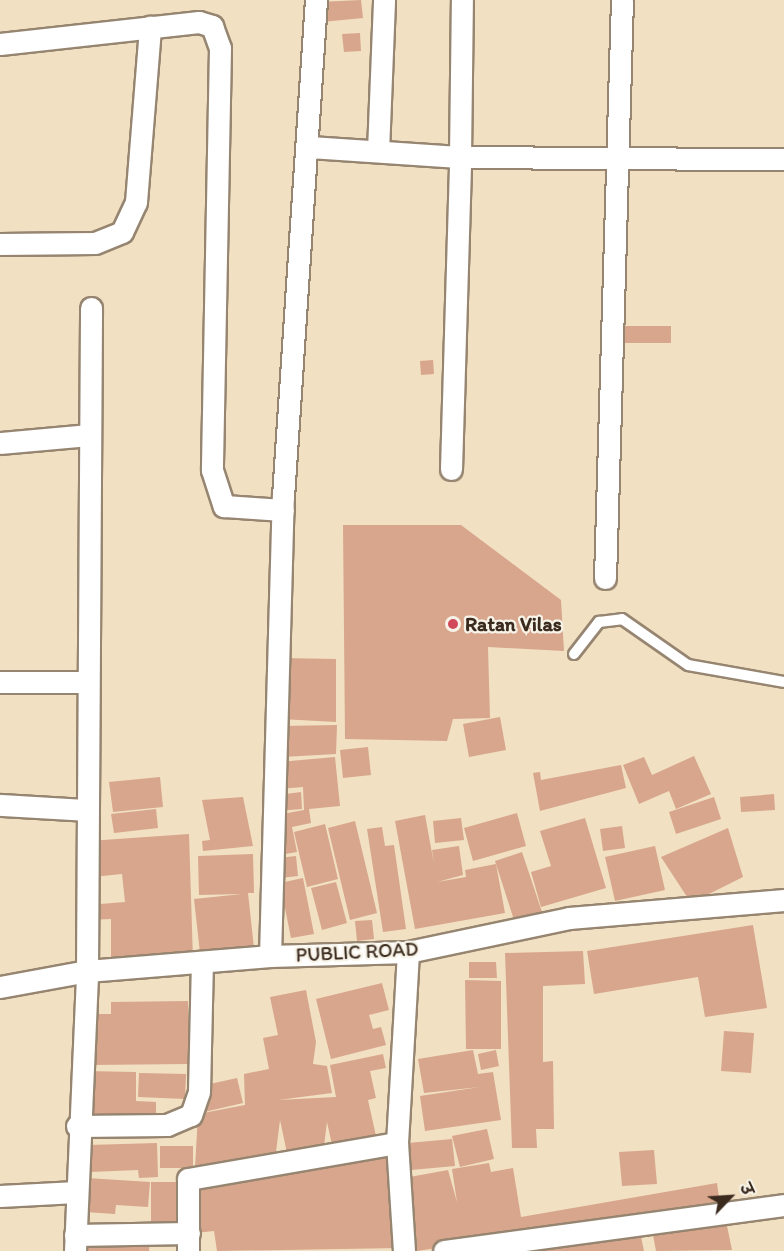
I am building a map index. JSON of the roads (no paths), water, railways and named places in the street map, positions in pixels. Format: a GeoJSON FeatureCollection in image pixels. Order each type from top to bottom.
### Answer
{"type":"FeatureCollection","features":[{"type":"Feature","properties":{"kind":"street"},"geometry":{"type":"LineString","coordinates":[[270,956],[283,510],[309,147],[316,0]]}},
{"type":"Feature","properties":{"kind":"street"},"geometry":{"type":"LineString","coordinates":[[378,151],[384,0]]}},
{"type":"Feature","properties":{"kind":"street"},"geometry":{"type":"LineString","coordinates":[[451,469],[462,0]]}},
{"type":"Feature","properties":{"kind":"street"},"geometry":{"type":"LineString","coordinates":[[605,578],[621,158],[622,0]]}},
{"type":"Feature","properties":{"kind":"street"},"geometry":{"type":"LineString","coordinates":[[0,44],[199,22],[212,26],[218,35],[212,470],[224,506],[283,510]]}},
{"type":"Feature","properties":{"kind":"street"},"geometry":{"type":"LineString","coordinates":[[0,244],[95,243],[122,232],[136,202],[150,27]]}},
{"type":"Feature","properties":{"kind":"street"},"geometry":{"type":"LineString","coordinates":[[309,147],[460,157],[784,159]]}},
{"type":"Feature","properties":{"kind":"street"},"geometry":{"type":"LineString","coordinates":[[91,308],[87,971],[77,1126],[75,1243],[189,1242],[188,1179],[397,1143]]}},
{"type":"Feature","properties":{"kind":"street"},"geometry":{"type":"LineString","coordinates":[[0,443],[90,435]]}},
{"type":"Feature","properties":{"kind":"street"},"geometry":{"type":"LineString","coordinates":[[0,682],[88,682]]}},
{"type":"Feature","properties":{"kind":"street"},"geometry":{"type":"LineString","coordinates":[[0,805],[87,810]]}},
{"type":"Feature","properties":{"kind":"street","name":"PUBLIC ROAD"},"geometry":{"type":"LineString","coordinates":[[0,987],[87,971],[270,956],[408,952],[569,918],[784,900]]}},
{"type":"Feature","properties":{"kind":"street"},"geometry":{"type":"LineString","coordinates":[[404,1251],[397,1143],[408,952]]}},
{"type":"Feature","properties":{"kind":"street"},"geometry":{"type":"LineString","coordinates":[[77,1126],[167,1125],[191,1115],[200,1092],[202,962]]}},
{"type":"Feature","properties":{"kind":"street"},"geometry":{"type":"LineString","coordinates":[[0,1196],[76,1192]]}},
{"type":"Feature","properties":{"kind":"street"},"geometry":{"type":"LineString","coordinates":[[444,1251],[784,1205]]}},
{"type":"Feature","properties":{"kind":"lane"},"geometry":{"type":"LineString","coordinates":[[574,654],[599,622],[622,619],[688,665],[784,682]]}},
{"type":"Feature","properties":{"kind":"place","name":"Ratan Vilas"},"geometry":{"type":"Point","coordinates":[453,624]}}]}
